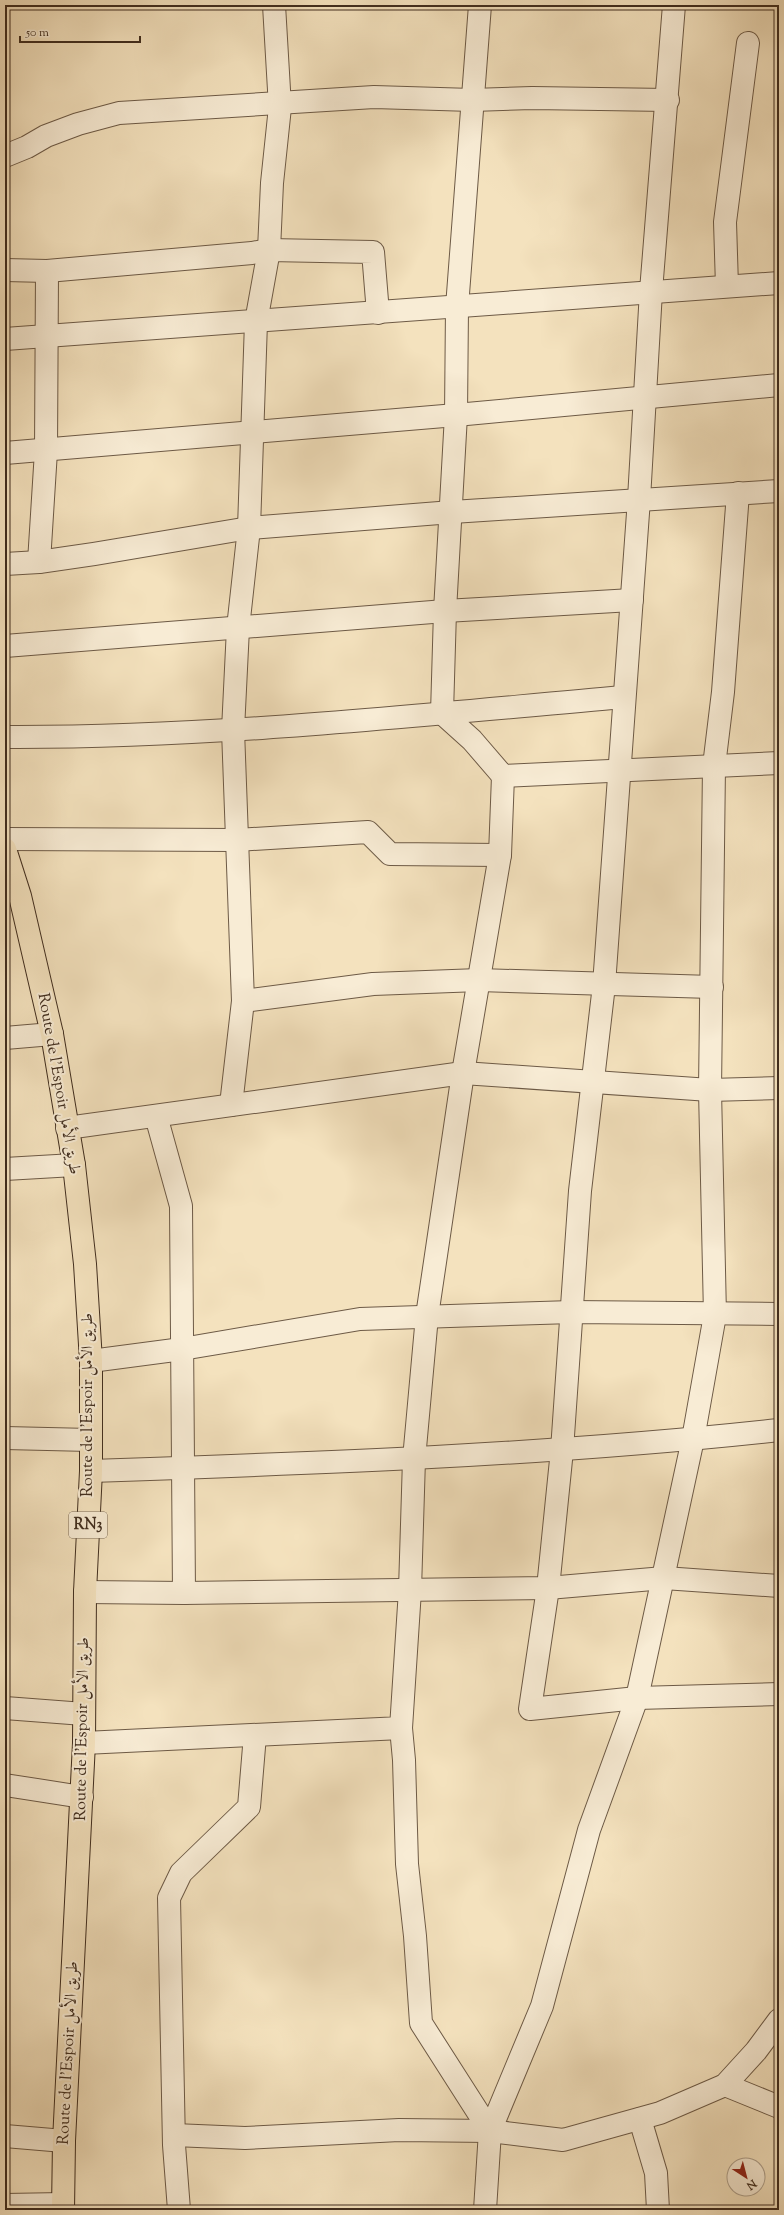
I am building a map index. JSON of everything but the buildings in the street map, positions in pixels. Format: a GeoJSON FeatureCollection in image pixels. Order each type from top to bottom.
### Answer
{"type":"FeatureCollection","features":[{"type":"Feature","properties":{"kind":"highway","name":"Route de l’Espoir طريق الأمل"},"geometry":{"type":"LineString","coordinates":[[5,849],[20,896],[52,1034],[74,1165],[85,1264],[91,1361],[91,1470],[85,1592],[84,1744],[64,2141],[63,2207]]}},
{"type":"Feature","properties":{"kind":"street"},"geometry":{"type":"LineString","coordinates":[[231,1105],[243,1001],[233,730],[238,628],[249,528],[256,322],[269,250],[272,183],[280,102],[274,5]]}},
{"type":"Feature","properties":{"kind":"street"},"geometry":{"type":"LineString","coordinates":[[480,5],[457,307],[456,415],[452,512],[445,611],[442,713],[472,740],[503,776],[500,855],[463,1073],[427,1316],[414,1460],[410,1590],[401,1728],[404,1760],[407,1864],[415,1936],[421,2023],[490,2131]]}},
{"type":"Feature","properties":{"kind":"street"},"geometry":{"type":"LineString","coordinates":[[674,5],[668,100],[651,291],[640,499],[624,697],[604,985],[580,1191],[562,1450],[548,1588],[530,1709],[637,1698],[779,1694]]}},
{"type":"Feature","properties":{"kind":"street"},"geometry":{"type":"LineString","coordinates":[[726,286],[725,222],[748,43]]}},
{"type":"Feature","properties":{"kind":"street"},"geometry":{"type":"LineString","coordinates":[[5,156],[27,147],[53,133],[78,124],[119,113],[374,97],[472,100],[532,98],[637,98],[668,100]]}},
{"type":"Feature","properties":{"kind":"street"},"geometry":{"type":"LineString","coordinates":[[5,270],[47,271],[252,253],[269,250],[374,252],[378,313]]}},
{"type":"Feature","properties":{"kind":"street"},"geometry":{"type":"LineString","coordinates":[[39,562],[46,451],[45,338],[48,291],[47,271]]}},
{"type":"Feature","properties":{"kind":"street"},"geometry":{"type":"LineString","coordinates":[[5,340],[779,282]]}},
{"type":"Feature","properties":{"kind":"street"},"geometry":{"type":"LineString","coordinates":[[5,453],[46,451],[252,433],[779,385]]}},
{"type":"Feature","properties":{"kind":"street"},"geometry":{"type":"LineString","coordinates":[[5,564],[39,562],[249,528],[452,512],[779,491]]}},
{"type":"Feature","properties":{"kind":"street"},"geometry":{"type":"LineString","coordinates":[[485,2210],[490,2131],[542,2006],[589,1830],[637,1698],[694,1439],[715,1315],[710,1090],[714,766],[724,692],[738,494]]}},
{"type":"Feature","properties":{"kind":"street"},"geometry":{"type":"LineString","coordinates":[[5,646],[445,611],[632,600]]}},
{"type":"Feature","properties":{"kind":"street"},"geometry":{"type":"LineString","coordinates":[[5,737],[87,737],[233,730],[624,697]]}},
{"type":"Feature","properties":{"kind":"street"},"geometry":{"type":"LineString","coordinates":[[503,776],[779,763]]}},
{"type":"Feature","properties":{"kind":"street"},"geometry":{"type":"LineString","coordinates":[[5,839],[237,840],[368,832],[390,854],[500,855]]}},
{"type":"Feature","properties":{"kind":"street"},"geometry":{"type":"LineString","coordinates":[[243,1001],[373,984],[479,980],[604,985],[712,987]]}},
{"type":"Feature","properties":{"kind":"street"},"geometry":{"type":"LineString","coordinates":[[5,1038],[52,1034]]}},
{"type":"Feature","properties":{"kind":"street"},"geometry":{"type":"LineString","coordinates":[[67,1128],[463,1073],[710,1090],[779,1088]]}},
{"type":"Feature","properties":{"kind":"street"},"geometry":{"type":"LineString","coordinates":[[156,1116],[181,1206],[184,1593]]}},
{"type":"Feature","properties":{"kind":"street"},"geometry":{"type":"LineString","coordinates":[[5,1169],[74,1165]]}},
{"type":"Feature","properties":{"kind":"street"},"geometry":{"type":"LineString","coordinates":[[91,1361],[182,1349],[360,1319],[572,1312],[715,1315],[779,1314]]}},
{"type":"Feature","properties":{"kind":"street"},"geometry":{"type":"LineString","coordinates":[[91,1470],[414,1460],[562,1450],[779,1430]]}},
{"type":"Feature","properties":{"kind":"street"},"geometry":{"type":"LineString","coordinates":[[5,1438],[90,1440]]}},
{"type":"Feature","properties":{"kind":"street"},"geometry":{"type":"LineString","coordinates":[[85,1592],[184,1593],[548,1588],[664,1578],[779,1586]]}},
{"type":"Feature","properties":{"kind":"street"},"geometry":{"type":"LineString","coordinates":[[5,1708],[84,1714]]}},
{"type":"Feature","properties":{"kind":"street"},"geometry":{"type":"LineString","coordinates":[[84,1744],[401,1728]]}},
{"type":"Feature","properties":{"kind":"street"},"geometry":{"type":"LineString","coordinates":[[179,2210],[174,2135],[169,1898],[181,1872],[249,1807],[255,1735]]}},
{"type":"Feature","properties":{"kind":"street"},"geometry":{"type":"LineString","coordinates":[[5,1785],[82,1797]]}},
{"type":"Feature","properties":{"kind":"street"},"geometry":{"type":"LineString","coordinates":[[174,2135],[245,2138],[399,2130],[490,2131],[563,2140],[660,2113],[725,2085],[756,2051],[779,2020]]}},
{"type":"Feature","properties":{"kind":"street"},"geometry":{"type":"LineString","coordinates":[[725,2085],[779,2107]]}},
{"type":"Feature","properties":{"kind":"street"},"geometry":{"type":"LineString","coordinates":[[640,2118],[656,2173],[658,2210]]}},
{"type":"Feature","properties":{"kind":"street"},"geometry":{"type":"LineString","coordinates":[[5,2136],[64,2141]]}},
{"type":"Feature","properties":{"kind":"street"},"geometry":{"type":"LineString","coordinates":[[5,2205],[63,2207]]}}]}
